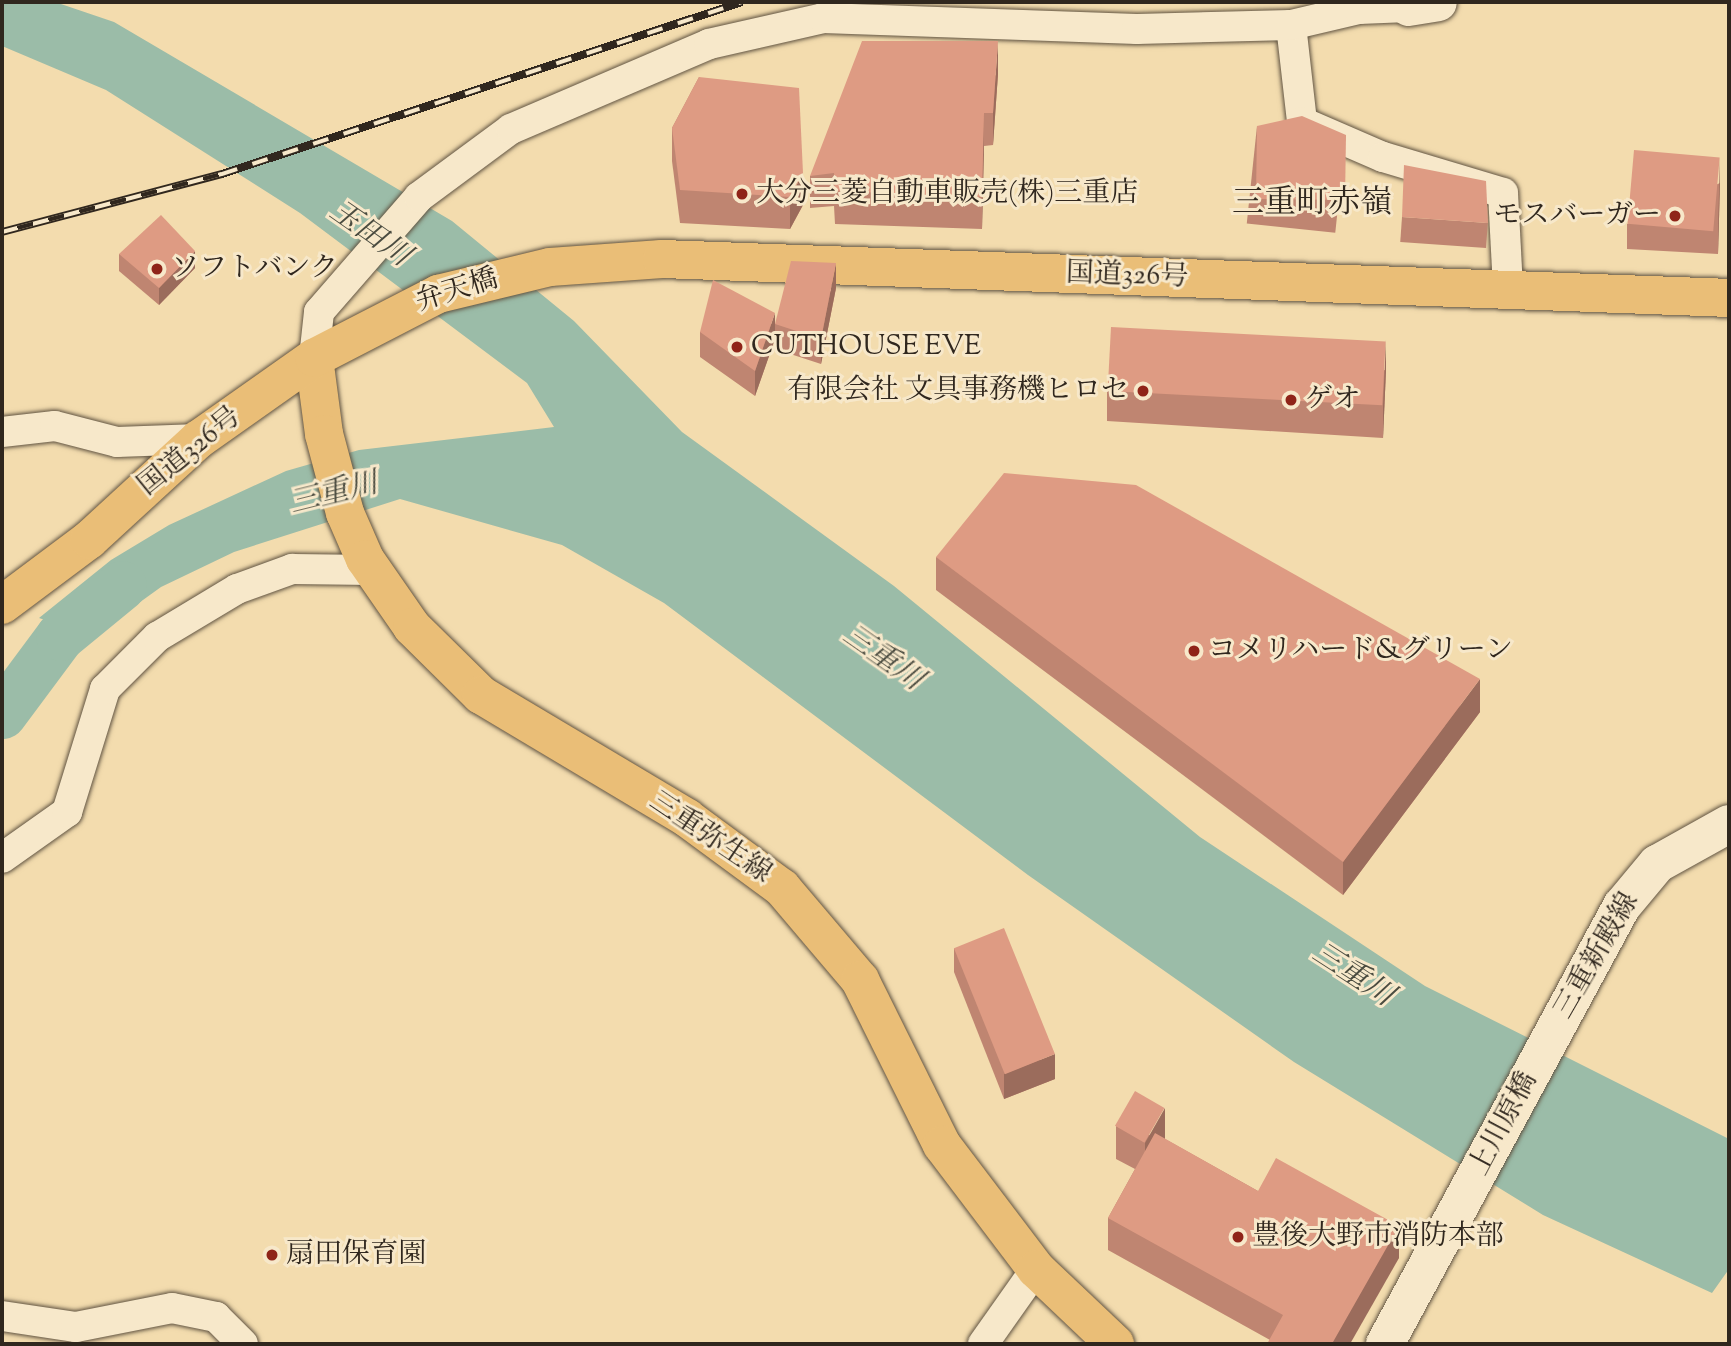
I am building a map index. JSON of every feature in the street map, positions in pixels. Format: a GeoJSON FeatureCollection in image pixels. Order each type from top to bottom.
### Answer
{"type":"FeatureCollection","features":[{"type":"Feature","properties":{"kind":"main road","name":"国道326号"},"geometry":{"type":"LineString","coordinates":[[526,271],[662,259],[1729,299]]}},
{"type":"Feature","properties":{"kind":"main road","name":"弁天橋"},"geometry":{"type":"LineString","coordinates":[[389,314],[526,271]]}},
{"type":"Feature","properties":{"kind":"main road","name":"国道326号"},"geometry":{"type":"LineString","coordinates":[[2,605],[89,540],[199,439],[314,359],[389,314]]}},
{"type":"Feature","properties":{"kind":"main road","name":"三重弥生線"},"geometry":{"type":"LineString","coordinates":[[314,359],[324,434],[345,513],[369,564],[430,649],[481,695],[744,855],[814,921],[887,1028],[942,1145],[1036,1269],[1115,1344]]}},
{"type":"Feature","properties":{"kind":"main road","name":"三重新殿線"},"geometry":{"type":"LineString","coordinates":[[1543,1052],[1635,888],[1674,851],[1729,824]]}},
{"type":"Feature","properties":{"kind":"main road","name":"上川原橋"},"geometry":{"type":"LineString","coordinates":[[1385,1344],[1543,1052]]}},
{"type":"Feature","properties":{"kind":"street"},"geometry":{"type":"LineString","coordinates":[[314,359],[319,312],[419,197],[511,129],[608,82],[709,44],[823,18],[1138,29],[1291,25],[1359,9],[1417,3]]}},
{"type":"Feature","properties":{"kind":"street"},"geometry":{"type":"LineString","coordinates":[[1291,25],[1302,122],[1383,157],[1503,193],[1508,290]]}},
{"type":"Feature","properties":{"kind":"street"},"geometry":{"type":"LineString","coordinates":[[2,432],[55,426],[117,442],[199,439]]}},
{"type":"Feature","properties":{"kind":"street"},"geometry":{"type":"LineString","coordinates":[[2,858],[67,812],[106,689],[157,637],[237,589],[292,569],[369,564]]}},
{"type":"Feature","properties":{"kind":"street"},"geometry":{"type":"LineString","coordinates":[[997,1339],[1036,1269]]}},
{"type":"Feature","properties":{"kind":"street"},"geometry":{"type":"LineString","coordinates":[[2,1316],[76,1327],[172,1308],[216,1317],[243,1344]]}},
{"type":"Feature","properties":{"kind":"water","name":"玉田川"},"geometry":{"type":"Polygon","coordinates":[[[2,2],[55,2],[114,22],[452,221],[574,321],[682,432],[894,586],[1200,837],[1425,986],[1729,1139],[1729,1269],[1712,1293],[1543,1215],[1294,1062],[1028,875],[664,603],[562,545],[400,499],[234,552],[161,587],[93,636],[39,618],[111,560],[169,525],[286,471],[359,450],[554,427],[527,383],[300,213],[106,90],[2,46],[2,2]]]}},
{"type":"Feature","properties":{"kind":"building"},"geometry":{"type":"Polygon","coordinates":[[[862,41],[998,41],[993,113],[984,113],[982,197],[835,191],[834,173],[810,176],[862,41]]]}},
{"type":"Feature","properties":{"kind":"building","name":"大分三菱自動車販売(株)三重店"},"geometry":{"type":"Polygon","coordinates":[[[699,77],[799,88],[803,173],[790,197],[680,190],[672,128],[699,77]]]}},
{"type":"Feature","properties":{"kind":"building"},"geometry":{"type":"Polygon","coordinates":[[[1302,116],[1346,135],[1345,200],[1256,199],[1257,126],[1302,116]]]}},
{"type":"Feature","properties":{"kind":"building","name":"モスバーガー"},"geometry":{"type":"Polygon","coordinates":[[[1634,150],[1720,157],[1713,231],[1628,224],[1634,150]]]}},
{"type":"Feature","properties":{"kind":"building"},"geometry":{"type":"Polygon","coordinates":[[[1404,165],[1486,181],[1488,223],[1402,217],[1404,165]]]}},
{"type":"Feature","properties":{"kind":"building"},"geometry":{"type":"Polygon","coordinates":[[[161,215],[195,251],[159,288],[119,254],[161,215]]]}},
{"type":"Feature","properties":{"kind":"building"},"geometry":{"type":"Polygon","coordinates":[[[791,261],[836,263],[821,339],[775,324],[791,261]]]}},
{"type":"Feature","properties":{"kind":"building"},"geometry":{"type":"Polygon","coordinates":[[[713,280],[775,313],[755,371],[700,332],[713,280]]]}},
{"type":"Feature","properties":{"kind":"building"},"geometry":{"type":"Polygon","coordinates":[[[1111,327],[1386,341],[1382,405],[1108,391],[1111,327]]]}},
{"type":"Feature","properties":{"kind":"building","name":"コメリハード&グリーン"},"geometry":{"type":"Polygon","coordinates":[[[1004,473],[1136,485],[1480,679],[1343,862],[936,557],[1004,473]]]}},
{"type":"Feature","properties":{"kind":"building"},"geometry":{"type":"Polygon","coordinates":[[[1004,928],[1055,1054],[1005,1074],[954,948],[1004,928]]]}},
{"type":"Feature","properties":{"kind":"building"},"geometry":{"type":"Polygon","coordinates":[[[1135,1091],[1164,1108],[1144,1143],[1115,1126],[1135,1091]]]}},
{"type":"Feature","properties":{"kind":"building","name":"豊後大野市消防本部"},"geometry":{"type":"Polygon","coordinates":[[[1155,1133],[1258,1191],[1276,1158],[1399,1226],[1333,1342],[1267,1344],[1283,1315],[1108,1218],[1155,1133]]]}},
{"type":"Feature","properties":{"kind":"waterway","name":"三重川"},"geometry":{"type":"LineString","coordinates":[[2,714],[60,636],[122,585]]}},
{"type":"Feature","properties":{"kind":"railway"},"geometry":{"type":"LineString","coordinates":[[2,232],[222,174],[742,2]]}},
{"type":"Feature","properties":{"kind":"place","name":"大分三菱自動車販売(株)三重店"},"geometry":{"type":"Point","coordinates":[742,194]}},
{"type":"Feature","properties":{"kind":"place","name":"モスバーガー"},"geometry":{"type":"Point","coordinates":[1675,216]}},
{"type":"Feature","properties":{"kind":"place","name":"ソフトバンク"},"geometry":{"type":"Point","coordinates":[157,269]}},
{"type":"Feature","properties":{"kind":"place","name":"CUTHOUSE EVE"},"geometry":{"type":"Point","coordinates":[737,347]}},
{"type":"Feature","properties":{"kind":"place","name":"有限会社 文具事務機ヒロセ"},"geometry":{"type":"Point","coordinates":[1143,391]}},
{"type":"Feature","properties":{"kind":"place","name":"ゲオ"},"geometry":{"type":"Point","coordinates":[1291,400]}},
{"type":"Feature","properties":{"kind":"place","name":"コメリハード&グリーン"},"geometry":{"type":"Point","coordinates":[1194,651]}},
{"type":"Feature","properties":{"kind":"place","name":"豊後大野市消防本部"},"geometry":{"type":"Point","coordinates":[1238,1237]}},
{"type":"Feature","properties":{"kind":"place","name":"扇田保育園"},"geometry":{"type":"Point","coordinates":[272,1255]}},
{"type":"Feature","properties":{"kind":"district","name":"三重町赤嶺"},"geometry":{"type":"Point","coordinates":[1312,204]}}]}
